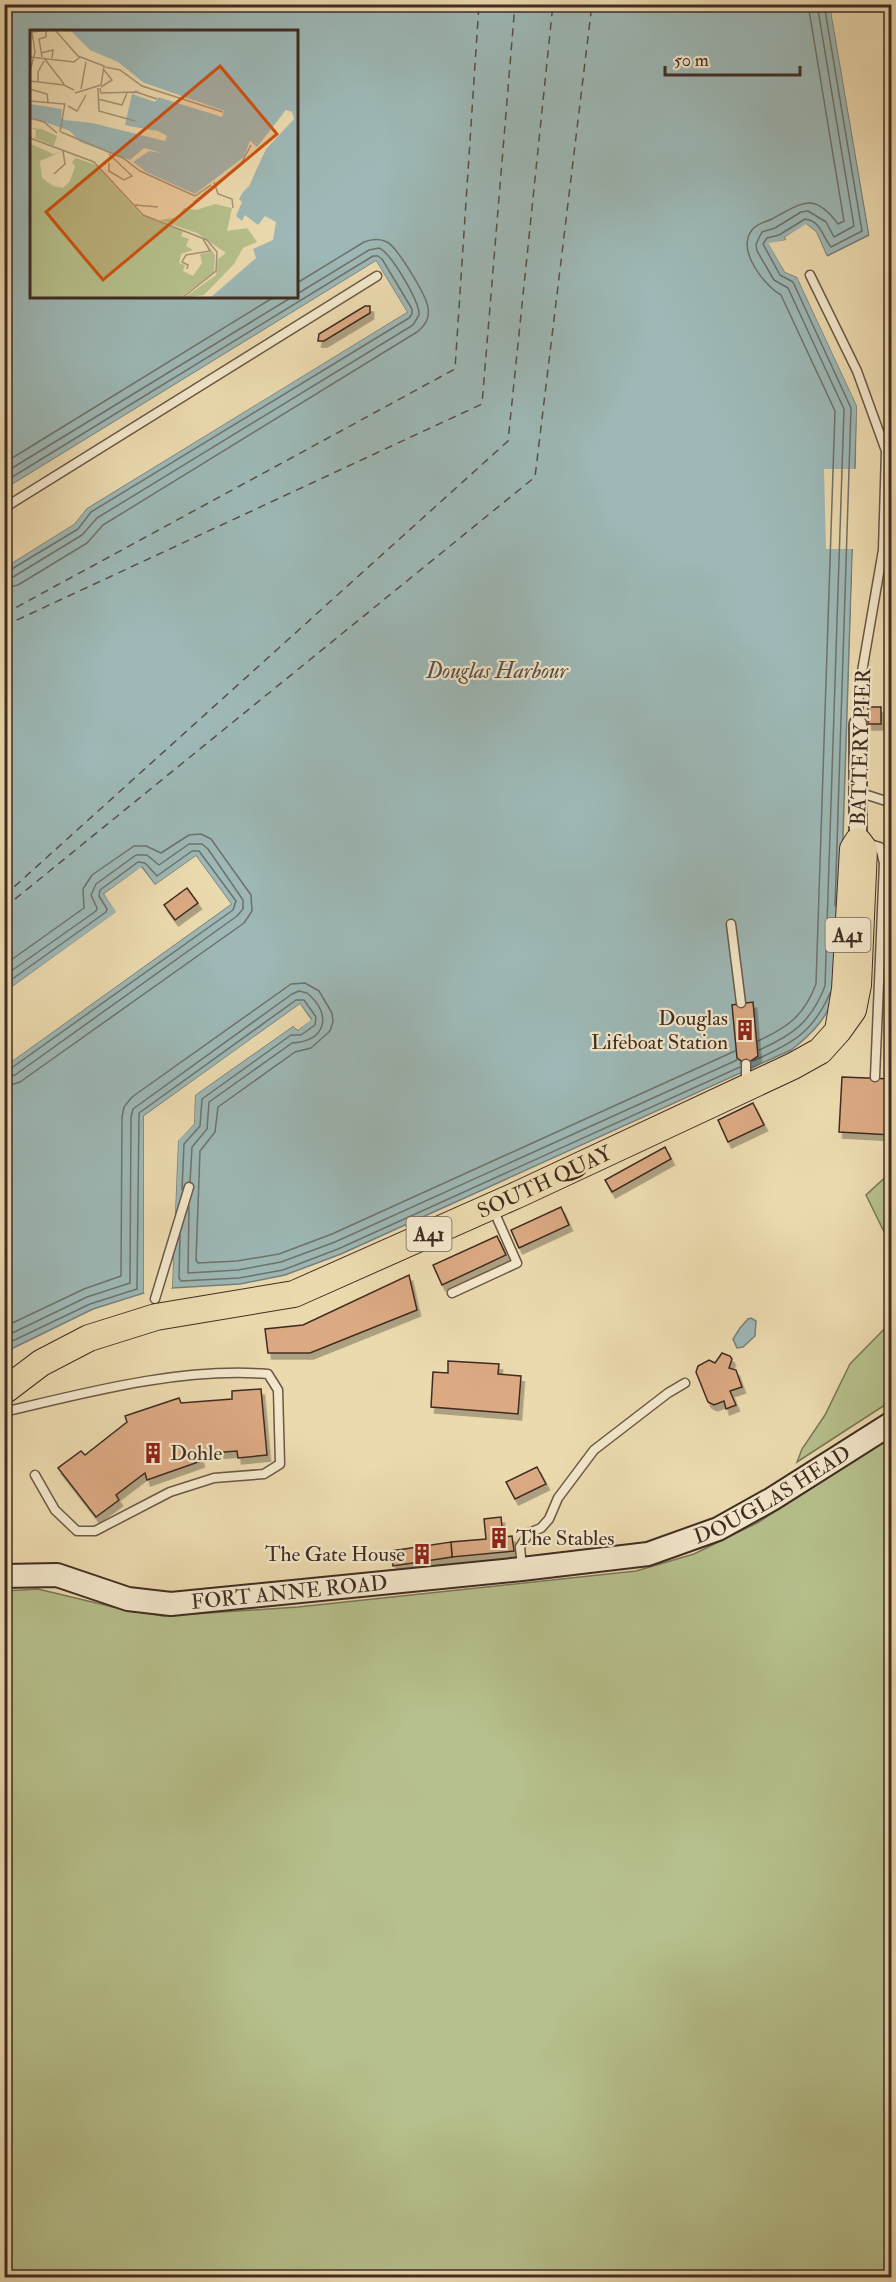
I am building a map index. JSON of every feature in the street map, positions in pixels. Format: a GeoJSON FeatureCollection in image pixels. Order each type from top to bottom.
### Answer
{"type":"FeatureCollection","features":[{"type":"Feature","properties":{"kind":"main road","name":"BATTERY PIER"},"geometry":{"type":"LineString","coordinates":[[838,1031],[853,1010],[858,986],[864,849],[858,841]]}},
{"type":"Feature","properties":{"kind":"main road","name":"SOUTH QUAY"},"geometry":{"type":"LineString","coordinates":[[4,1391],[41,1363],[89,1338],[156,1317],[294,1294],[492,1206],[746,1074],[820,1051],[838,1031]]}},
{"type":"Feature","properties":{"kind":"main road","name":"DOUGLAS HEAD"},"geometry":{"type":"LineString","coordinates":[[648,1554],[718,1530],[772,1499],[891,1423]]}},
{"type":"Feature","properties":{"kind":"main road","name":"FORT ANNE ROAD"},"geometry":{"type":"LineString","coordinates":[[4,1576],[57,1575],[128,1599],[171,1604],[648,1554]]}},
{"type":"Feature","properties":{"kind":"street","name":"BATTERY PIER"},"geometry":{"type":"LineString","coordinates":[[858,724],[858,841]]}},
{"type":"Feature","properties":{"kind":"lane","name":"BATTERY PIER"},"geometry":{"type":"LineString","coordinates":[[810,275],[856,371],[886,451],[883,550],[859,689],[858,724]]}},
{"type":"Feature","properties":{"kind":"lane"},"geometry":{"type":"LineString","coordinates":[[4,508],[377,276]]}},
{"type":"Feature","properties":{"kind":"lane"},"geometry":{"type":"LineString","coordinates":[[858,792],[891,803]]}},
{"type":"Feature","properties":{"kind":"lane"},"geometry":{"type":"LineString","coordinates":[[858,841],[880,847],[884,863],[875,1077]]}},
{"type":"Feature","properties":{"kind":"lane"},"geometry":{"type":"LineString","coordinates":[[731,924],[741,1003]]}},
{"type":"Feature","properties":{"kind":"lane"},"geometry":{"type":"LineString","coordinates":[[155,1299],[189,1187]]}},
{"type":"Feature","properties":{"kind":"lane"},"geometry":{"type":"LineString","coordinates":[[452,1293],[517,1263],[492,1206]]}},
{"type":"Feature","properties":{"kind":"lane"},"geometry":{"type":"LineString","coordinates":[[4,1412],[151,1380],[237,1371],[268,1374],[278,1390],[280,1464],[264,1474],[214,1478],[170,1492],[95,1532],[77,1531],[55,1510],[35,1475]]}},
{"type":"Feature","properties":{"kind":"lane"},"geometry":{"type":"LineString","coordinates":[[522,1569],[520,1547],[529,1533],[541,1528],[549,1519],[558,1498],[594,1450],[668,1393],[685,1383]]}},
{"type":"Feature","properties":{"kind":"green space"},"geometry":{"type":"Polygon","coordinates":[[[891,1172],[891,1246],[866,1195],[891,1172]]]}},
{"type":"Feature","properties":{"kind":"green space"},"geometry":{"type":"Polygon","coordinates":[[[891,1322],[891,1401],[797,1462],[802,1449],[825,1415],[850,1364],[891,1322]]]}},
{"type":"Feature","properties":{"kind":"green space"},"geometry":{"type":"Polygon","coordinates":[[[891,1438],[891,2277],[5,2278],[5,1591],[38,1589],[163,1616],[298,1607],[636,1571],[694,1554],[757,1523],[891,1438]]]}},
{"type":"Feature","properties":{"kind":"water","name":"Douglas Harbour"},"geometry":{"type":"Polygon","coordinates":[[[5,5],[830,5],[869,235],[827,256],[816,232],[807,225],[785,237],[786,240],[769,244],[785,272],[797,277],[857,406],[838,989],[829,1008],[814,1030],[791,1050],[341,1254],[285,1275],[240,1284],[172,1288],[178,1140],[194,1124],[195,1095],[293,1026],[298,1030],[311,1019],[300,1004],[144,1116],[144,1293],[93,1309],[5,1352],[5,1066],[231,904],[196,856],[155,885],[142,867],[104,894],[117,912],[5,992],[5,567],[74,524],[87,508],[407,312],[376,261],[5,489],[5,5]]]}},
{"type":"Feature","properties":{"kind":"water"},"geometry":{"type":"Polygon","coordinates":[[[748,1319],[756,1321],[755,1336],[743,1347],[737,1348],[733,1339],[748,1319]]]}},
{"type":"Feature","properties":{"kind":"pier"},"geometry":{"type":"Polygon","coordinates":[[[833,4],[872,234],[870,238],[830,5],[833,4]]]}},
{"type":"Feature","properties":{"kind":"pier"},"geometry":{"type":"Polygon","coordinates":[[[806,224],[816,232],[828,259],[825,258],[814,234],[806,228],[789,238],[788,243],[773,245],[787,269],[800,275],[860,406],[851,724],[848,725],[853,549],[826,549],[824,469],[856,469],[857,406],[797,277],[785,272],[768,243],[786,240],[785,237],[806,224]]]}},
{"type":"Feature","properties":{"kind":"pier"},"geometry":{"type":"Polygon","coordinates":[[[376,261],[407,312],[87,508],[74,524],[5,567],[4,563],[72,522],[85,505],[403,311],[375,265],[5,492],[5,489],[376,261]]]}},
{"type":"Feature","properties":{"kind":"pier"},"geometry":{"type":"Polygon","coordinates":[[[196,856],[231,904],[5,1066],[4,1062],[227,904],[195,860],[155,888],[141,871],[108,895],[119,911],[119,915],[4,995],[5,992],[116,912],[104,894],[141,867],[155,885],[196,856]]]}},
{"type":"Feature","properties":{"kind":"pier"},"geometry":{"type":"Polygon","coordinates":[[[300,1004],[311,1020],[298,1030],[293,1026],[195,1095],[194,1124],[178,1141],[172,1288],[169,1288],[175,1140],[191,1123],[193,1094],[292,1023],[298,1026],[307,1019],[300,1008],[147,1117],[147,1293],[144,1293],[144,1116],[300,1004]]]}},
{"type":"Feature","properties":{"kind":"building"},"geometry":{"type":"Polygon","coordinates":[[[365,306],[370,306],[370,313],[324,341],[318,341],[319,334],[365,306]]]}},
{"type":"Feature","properties":{"kind":"building"},"geometry":{"type":"Polygon","coordinates":[[[868,707],[881,707],[881,724],[868,724],[868,707]]]}},
{"type":"Feature","properties":{"kind":"building"},"geometry":{"type":"Polygon","coordinates":[[[187,888],[198,903],[175,920],[164,905],[187,888]]]}},
{"type":"Feature","properties":{"kind":"building","name":"Douglas Lifeboat Station"},"geometry":{"type":"Polygon","coordinates":[[[753,1002],[758,1056],[746,1064],[737,1058],[732,1005],[753,1002]]]}},
{"type":"Feature","properties":{"kind":"building"},"geometry":{"type":"Polygon","coordinates":[[[842,1077],[892,1079],[892,1135],[839,1132],[842,1077]]]}},
{"type":"Feature","properties":{"kind":"building"},"geometry":{"type":"Polygon","coordinates":[[[753,1103],[764,1125],[728,1142],[718,1120],[753,1103]]]}},
{"type":"Feature","properties":{"kind":"building"},"geometry":{"type":"Polygon","coordinates":[[[665,1147],[671,1159],[612,1192],[605,1180],[665,1147]]]}},
{"type":"Feature","properties":{"kind":"building"},"geometry":{"type":"Polygon","coordinates":[[[561,1207],[569,1225],[519,1248],[511,1230],[561,1207]]]}},
{"type":"Feature","properties":{"kind":"building"},"geometry":{"type":"Polygon","coordinates":[[[497,1236],[506,1255],[442,1285],[433,1265],[497,1236]]]}},
{"type":"Feature","properties":{"kind":"building"},"geometry":{"type":"Polygon","coordinates":[[[409,1275],[417,1310],[310,1353],[268,1353],[265,1329],[303,1325],[409,1275]]]}},
{"type":"Feature","properties":{"kind":"building"},"geometry":{"type":"Polygon","coordinates":[[[722,1353],[732,1359],[729,1368],[736,1370],[742,1387],[730,1391],[736,1405],[726,1409],[724,1401],[714,1405],[708,1402],[696,1372],[698,1366],[709,1360],[715,1363],[722,1353]]]}},
{"type":"Feature","properties":{"kind":"building"},"geometry":{"type":"Polygon","coordinates":[[[448,1361],[499,1364],[498,1374],[521,1376],[518,1414],[431,1407],[433,1372],[448,1373],[448,1361]]]}},
{"type":"Feature","properties":{"kind":"building","name":"Dohle"},"geometry":{"type":"Polygon","coordinates":[[[261,1389],[267,1455],[238,1458],[237,1451],[199,1454],[201,1461],[147,1480],[145,1473],[116,1495],[119,1500],[96,1517],[58,1468],[81,1451],[85,1455],[127,1422],[125,1416],[179,1398],[181,1403],[232,1399],[232,1391],[261,1389]]]}},
{"type":"Feature","properties":{"kind":"building"},"geometry":{"type":"Polygon","coordinates":[[[537,1467],[546,1484],[515,1499],[506,1482],[537,1467]]]}},
{"type":"Feature","properties":{"kind":"building","name":"The Stables"},"geometry":{"type":"Polygon","coordinates":[[[501,1517],[503,1537],[512,1536],[514,1551],[452,1557],[451,1542],[486,1539],[484,1519],[501,1517]]]}},
{"type":"Feature","properties":{"kind":"building","name":"The Gate House"},"geometry":{"type":"Polygon","coordinates":[[[451,1542],[452,1557],[393,1566],[391,1551],[451,1542]]]}},
{"type":"Feature","properties":{"kind":"ferry route"},"geometry":{"type":"LineString","coordinates":[[4,614],[455,369],[479,4]]}},
{"type":"Feature","properties":{"kind":"ferry route"},"geometry":{"type":"LineString","coordinates":[[4,626],[482,404],[515,4]]}},
{"type":"Feature","properties":{"kind":"ferry route"},"geometry":{"type":"LineString","coordinates":[[4,896],[508,441],[553,4]]}},
{"type":"Feature","properties":{"kind":"ferry route"},"geometry":{"type":"LineString","coordinates":[[4,908],[535,477],[592,4]]}},
{"type":"Feature","properties":{"kind":"place","name":"Douglas Lifeboat Station"},"geometry":{"type":"Point","coordinates":[745,1030]}},
{"type":"Feature","properties":{"kind":"place","name":"Dohle"},"geometry":{"type":"Point","coordinates":[153,1453]}},
{"type":"Feature","properties":{"kind":"place","name":"The Stables"},"geometry":{"type":"Point","coordinates":[499,1538]}},
{"type":"Feature","properties":{"kind":"place","name":"The Gate House"},"geometry":{"type":"Point","coordinates":[422,1554]}}]}
